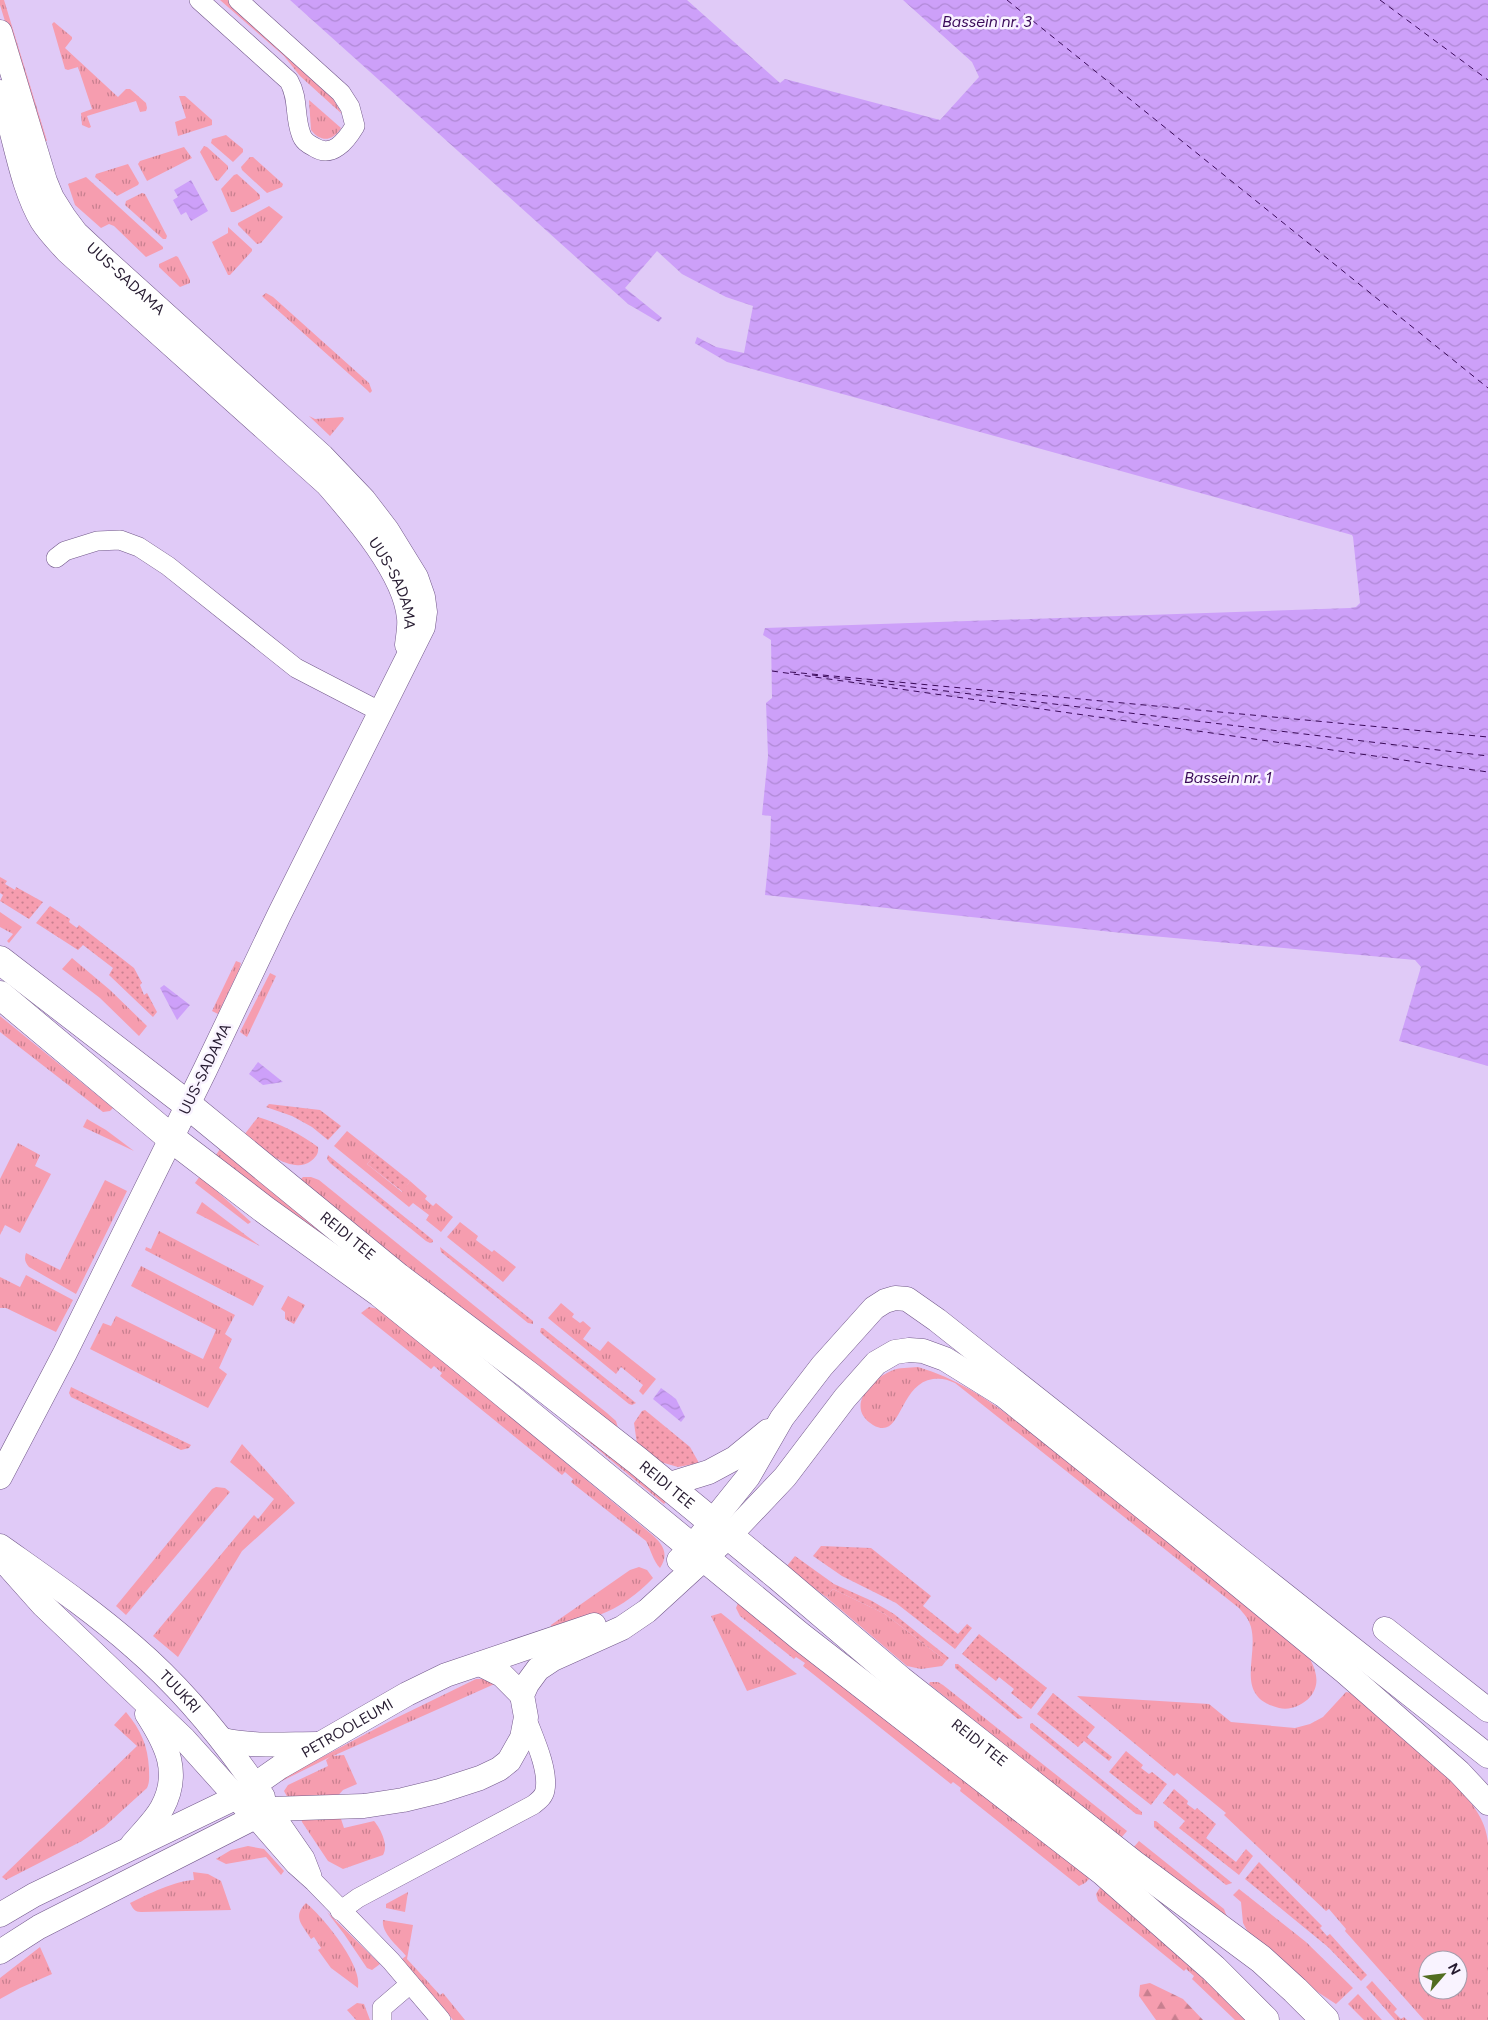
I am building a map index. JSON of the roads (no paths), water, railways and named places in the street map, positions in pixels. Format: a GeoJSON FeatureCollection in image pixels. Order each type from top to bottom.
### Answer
{"type":"FeatureCollection","features":[{"type":"Feature","properties":{"kind":"main road","name":"REIDI TEE"},"geometry":{"type":"LineString","coordinates":[[0,960],[188,1104],[398,1277],[528,1375],[667,1485],[915,1692],[1133,1864],[1260,1959],[1325,2020]]}},
{"type":"Feature","properties":{"kind":"main road","name":"REIDI TEE"},"geometry":{"type":"LineString","coordinates":[[0,995],[171,1138],[265,1210],[380,1293],[801,1637],[1104,1872],[1214,1969],[1265,2020]]}},
{"type":"Feature","properties":{"kind":"street"},"geometry":{"type":"LineString","coordinates":[[199,0],[289,81],[296,93],[298,124],[305,142],[324,152],[330,152],[339,146],[355,126],[350,107],[341,93],[238,0]]}},
{"type":"Feature","properties":{"kind":"street","name":"UUS-SADAMA"},"geometry":{"type":"LineString","coordinates":[[0,1477],[61,1360],[379,711],[423,626],[425,612],[424,597],[416,577],[400,550],[369,508],[322,456],[105,260],[76,233],[64,217],[46,181],[1,46]]}},
{"type":"Feature","properties":{"kind":"street","name":"UUS-SADAMA"},"geometry":{"type":"LineString","coordinates":[[0,92],[28,186],[41,219],[49,232],[67,251],[326,484],[356,517],[380,549],[406,602],[410,619],[406,659]]}},
{"type":"Feature","properties":{"kind":"street"},"geometry":{"type":"LineString","coordinates":[[291,452],[307,457],[322,456]]}},
{"type":"Feature","properties":{"kind":"street"},"geometry":{"type":"LineString","coordinates":[[56,558],[65,551],[97,542],[120,540],[139,547],[168,566],[296,668],[379,711]]}},
{"type":"Feature","properties":{"kind":"street"},"geometry":{"type":"LineString","coordinates":[[720,1529],[782,1418],[827,1360],[874,1308],[890,1300],[907,1299],[937,1320],[1488,1756]]}},
{"type":"Feature","properties":{"kind":"street"},"geometry":{"type":"LineString","coordinates":[[0,1952],[39,1926],[262,1813],[364,1806],[431,1793],[480,1778],[499,1769],[510,1761],[522,1738],[527,1684],[538,1669],[553,1659],[622,1628],[647,1611],[720,1529],[785,1476],[845,1398],[876,1362],[895,1352],[924,1351],[945,1359],[1003,1395],[1345,1672],[1452,1766],[1488,1802]]}},
{"type":"Feature","properties":{"kind":"street"},"geometry":{"type":"LineString","coordinates":[[667,1485],[709,1472],[735,1458],[782,1418]]}},
{"type":"Feature","properties":{"kind":"street","name":"TUUKRI"},"geometry":{"type":"LineString","coordinates":[[0,1546],[134,1647],[172,1683],[223,1740],[246,1791],[295,1865],[314,1882],[340,1911],[369,1937],[441,2020]]}},
{"type":"Feature","properties":{"kind":"street","name":"PETROOLEUMI"},"geometry":{"type":"LineString","coordinates":[[0,1914],[34,1895],[126,1852],[246,1791],[280,1767],[408,1694],[446,1675],[598,1624],[617,1615],[698,1553]]}},
{"type":"Feature","properties":{"kind":"street","name":"TUUKRI"},"geometry":{"type":"LineString","coordinates":[[0,1557],[43,1605],[131,1689],[184,1739],[246,1791]]}},
{"type":"Feature","properties":{"kind":"street"},"geometry":{"type":"LineString","coordinates":[[1385,1629],[1488,1710]]}},
{"type":"Feature","properties":{"kind":"street"},"geometry":{"type":"LineString","coordinates":[[1345,1672],[1355,1665],[1370,1662]]}},
{"type":"Feature","properties":{"kind":"street"},"geometry":{"type":"LineString","coordinates":[[340,1911],[358,1898],[533,1805],[541,1798],[545,1791],[546,1776],[524,1706],[502,1675],[480,1664]]}},
{"type":"Feature","properties":{"kind":"street"},"geometry":{"type":"LineString","coordinates":[[126,1852],[162,1809],[172,1784],[172,1767],[166,1749],[157,1730],[131,1689]]}},
{"type":"Feature","properties":{"kind":"street"},"geometry":{"type":"LineString","coordinates":[[223,1740],[240,1744],[258,1745],[320,1744]]}},
{"type":"Feature","properties":{"kind":"street"},"geometry":{"type":"LineString","coordinates":[[1214,1969],[1276,2020]]}},
{"type":"Feature","properties":{"kind":"street"},"geometry":{"type":"LineString","coordinates":[[382,2020],[382,2008],[410,1984]]}},
{"type":"Feature","properties":{"kind":"water"},"geometry":{"type":"Polygon","coordinates":[[[290,0],[687,0],[780,83],[785,79],[940,120],[979,77],[972,62],[903,0],[1488,0],[1488,1066],[1399,1041],[1421,967],[1415,960],[1141,935],[765,895],[771,816],[762,815],[768,756],[766,703],[772,698],[771,640],[763,635],[765,628],[1350,608],[1356,607],[1360,603],[1352,535],[727,362],[628,304],[290,0]]]}},
{"type":"Feature","properties":{"kind":"water"},"geometry":{"type":"Polygon","coordinates":[[[191,180],[208,211],[191,221],[186,212],[181,215],[173,200],[178,197],[174,190],[191,180]]]}},
{"type":"Feature","properties":{"kind":"water"},"geometry":{"type":"Polygon","coordinates":[[[164,985],[190,1005],[177,1020],[160,988],[164,985]]]}},
{"type":"Feature","properties":{"kind":"water"},"geometry":{"type":"Polygon","coordinates":[[[258,1062],[283,1082],[263,1085],[249,1074],[258,1062]]]}},
{"type":"Feature","properties":{"kind":"water"},"geometry":{"type":"Polygon","coordinates":[[[661,1388],[676,1399],[685,1417],[681,1422],[653,1399],[661,1388]]]}},
{"type":"Feature","properties":{"kind":"water label","name":"Bassein nr. 3"},"geometry":{"type":"Point","coordinates":[987,21]}},
{"type":"Feature","properties":{"kind":"water label","name":"Bassein nr. 1"},"geometry":{"type":"Point","coordinates":[1228,777]}}]}
